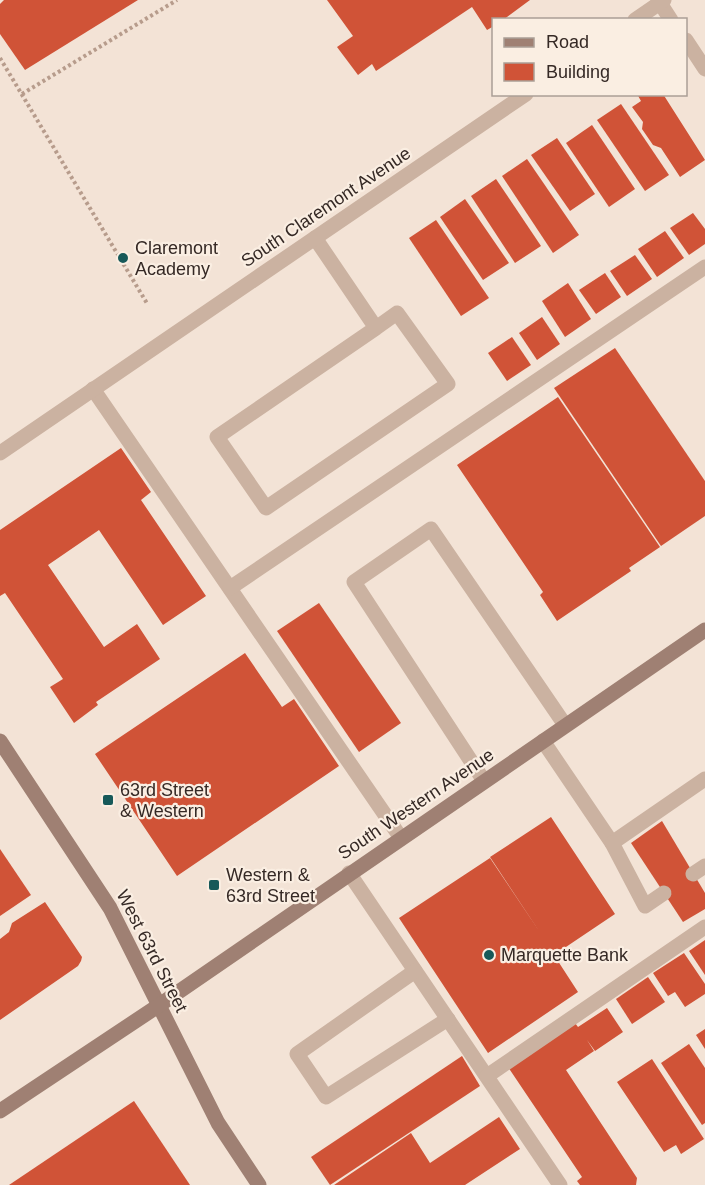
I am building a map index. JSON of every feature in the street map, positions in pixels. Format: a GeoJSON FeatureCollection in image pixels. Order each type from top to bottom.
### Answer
{"type":"FeatureCollection","features":[{"type":"Feature","properties":{"kind":"main road","name":"South Western Avenue"},"geometry":{"type":"LineString","coordinates":[[0,1111],[158,1006],[705,630]]}},
{"type":"Feature","properties":{"kind":"main road","name":"West 63rd Street"},"geometry":{"type":"LineString","coordinates":[[0,741],[110,908],[218,1124],[259,1185]]}},
{"type":"Feature","properties":{"kind":"street"},"geometry":{"type":"LineString","coordinates":[[638,18],[660,1],[670,18]]}},
{"type":"Feature","properties":{"kind":"street"},"geometry":{"type":"LineString","coordinates":[[687,42],[705,69]]}},
{"type":"Feature","properties":{"kind":"street","name":"South Claremont Avenue"},"geometry":{"type":"LineString","coordinates":[[0,453],[522,96]]}},
{"type":"Feature","properties":{"kind":"street"},"geometry":{"type":"LineString","coordinates":[[315,238],[376,328]]}},
{"type":"Feature","properties":{"kind":"street"},"geometry":{"type":"LineString","coordinates":[[230,588],[705,267]]}},
{"type":"Feature","properties":{"kind":"street"},"geometry":{"type":"LineString","coordinates":[[398,313],[448,384],[266,508],[217,437],[376,328],[398,313]]}},
{"type":"Feature","properties":{"kind":"street"},"geometry":{"type":"LineString","coordinates":[[93,389],[401,838]]}},
{"type":"Feature","properties":{"kind":"street"},"geometry":{"type":"LineString","coordinates":[[484,781],[354,582],[431,529],[565,725]]}},
{"type":"Feature","properties":{"kind":"street"},"geometry":{"type":"LineString","coordinates":[[543,741],[612,843],[645,906],[664,893]]}},
{"type":"Feature","properties":{"kind":"street"},"geometry":{"type":"LineString","coordinates":[[612,843],[705,779]]}},
{"type":"Feature","properties":{"kind":"street"},"geometry":{"type":"LineString","coordinates":[[349,873],[560,1185]]}},
{"type":"Feature","properties":{"kind":"street"},"geometry":{"type":"LineString","coordinates":[[487,1076],[705,927]]}},
{"type":"Feature","properties":{"kind":"street"},"geometry":{"type":"LineString","coordinates":[[415,971],[297,1054],[326,1097],[448,1019]]}},
{"type":"Feature","properties":{"kind":"path"},"geometry":{"type":"LineString","coordinates":[[22,94],[177,0]]}},
{"type":"Feature","properties":{"kind":"path"},"geometry":{"type":"LineString","coordinates":[[0,58],[148,305]]}},
{"type":"Feature","properties":{"kind":"building"},"geometry":{"type":"Polygon","coordinates":[[[4,0],[138,0],[25,70],[0,34],[0,4],[4,0]]]}},
{"type":"Feature","properties":{"kind":"building"},"geometry":{"type":"Polygon","coordinates":[[[327,0],[530,0],[506,18],[492,18],[492,27],[487,30],[472,7],[376,71],[372,64],[358,75],[337,47],[353,36],[327,0]]]}},
{"type":"Feature","properties":{"kind":"building"},"geometry":{"type":"Polygon","coordinates":[[[638,96],[664,96],[705,160],[680,177],[661,148],[653,145],[642,129],[643,122],[632,107],[641,101],[638,96]]]}},
{"type":"Feature","properties":{"kind":"building"},"geometry":{"type":"Polygon","coordinates":[[[621,104],[669,175],[645,191],[597,120],[621,104]]]}},
{"type":"Feature","properties":{"kind":"building"},"geometry":{"type":"Polygon","coordinates":[[[592,125],[635,189],[609,207],[566,143],[592,125]]]}},
{"type":"Feature","properties":{"kind":"building"},"geometry":{"type":"Polygon","coordinates":[[[557,138],[595,194],[570,211],[531,155],[557,138]]]}},
{"type":"Feature","properties":{"kind":"building"},"geometry":{"type":"Polygon","coordinates":[[[527,159],[579,235],[553,253],[502,176],[527,159]]]}},
{"type":"Feature","properties":{"kind":"building"},"geometry":{"type":"Polygon","coordinates":[[[496,179],[541,246],[515,263],[471,196],[496,179]]]}},
{"type":"Feature","properties":{"kind":"building"},"geometry":{"type":"Polygon","coordinates":[[[465,199],[509,263],[483,280],[440,217],[465,199]]]}},
{"type":"Feature","properties":{"kind":"building"},"geometry":{"type":"Polygon","coordinates":[[[693,213],[705,229],[705,244],[689,255],[670,228],[693,213]]]}},
{"type":"Feature","properties":{"kind":"building"},"geometry":{"type":"Polygon","coordinates":[[[436,220],[489,298],[461,316],[409,238],[436,220]]]}},
{"type":"Feature","properties":{"kind":"building"},"geometry":{"type":"Polygon","coordinates":[[[665,231],[684,258],[657,277],[638,249],[665,231]]]}},
{"type":"Feature","properties":{"kind":"building"},"geometry":{"type":"Polygon","coordinates":[[[635,255],[652,279],[627,296],[610,271],[635,255]]]}},
{"type":"Feature","properties":{"kind":"building"},"geometry":{"type":"Polygon","coordinates":[[[605,273],[621,297],[596,314],[579,290],[605,273]]]}},
{"type":"Feature","properties":{"kind":"building"},"geometry":{"type":"Polygon","coordinates":[[[568,283],[591,319],[565,337],[542,301],[568,283]]]}},
{"type":"Feature","properties":{"kind":"building"},"geometry":{"type":"Polygon","coordinates":[[[542,317],[560,344],[537,360],[519,333],[542,317]]]}},
{"type":"Feature","properties":{"kind":"building"},"geometry":{"type":"Polygon","coordinates":[[[512,337],[531,365],[507,381],[488,353],[512,337]]]}},
{"type":"Feature","properties":{"kind":"building"},"geometry":{"type":"Polygon","coordinates":[[[615,348],[705,481],[705,516],[661,546],[554,388],[615,348]]]}},
{"type":"Feature","properties":{"kind":"building"},"geometry":{"type":"Polygon","coordinates":[[[558,397],[660,547],[629,568],[631,571],[557,621],[540,595],[543,592],[457,465],[558,397]]]}},
{"type":"Feature","properties":{"kind":"building"},"geometry":{"type":"Polygon","coordinates":[[[121,448],[151,492],[141,500],[206,596],[163,625],[99,530],[48,565],[104,647],[137,624],[160,659],[96,702],[98,705],[74,723],[50,687],[63,679],[5,593],[0,596],[0,530],[121,448]]]}},
{"type":"Feature","properties":{"kind":"building"},"geometry":{"type":"Polygon","coordinates":[[[319,603],[401,723],[359,752],[277,631],[319,603]]]}},
{"type":"Feature","properties":{"kind":"building"},"geometry":{"type":"Polygon","coordinates":[[[245,653],[282,707],[294,699],[339,766],[177,876],[95,754],[245,653]]]}},
{"type":"Feature","properties":{"kind":"building","name":"Marquette Bank"},"geometry":{"type":"Polygon","coordinates":[[[551,817],[615,914],[554,955],[578,992],[488,1053],[399,918],[490,858],[539,931],[490,857],[551,817]]]}},
{"type":"Feature","properties":{"kind":"building"},"geometry":{"type":"Polygon","coordinates":[[[662,821],[705,893],[705,909],[683,922],[631,843],[662,821]]]}},
{"type":"Feature","properties":{"kind":"building"},"geometry":{"type":"Polygon","coordinates":[[[0,849],[31,895],[0,916],[0,849]]]}},
{"type":"Feature","properties":{"kind":"building"},"geometry":{"type":"Polygon","coordinates":[[[45,902],[82,957],[81,961],[78,966],[0,1020],[0,939],[9,932],[12,923],[45,902]]]}},
{"type":"Feature","properties":{"kind":"building"},"geometry":{"type":"Polygon","coordinates":[[[705,940],[705,975],[689,951],[705,940]]]}},
{"type":"Feature","properties":{"kind":"building"},"geometry":{"type":"Polygon","coordinates":[[[684,953],[705,984],[705,994],[685,1007],[675,992],[668,996],[653,973],[684,953]]]}},
{"type":"Feature","properties":{"kind":"building"},"geometry":{"type":"Polygon","coordinates":[[[648,977],[665,1002],[632,1024],[616,999],[648,977]]]}},
{"type":"Feature","properties":{"kind":"building"},"geometry":{"type":"Polygon","coordinates":[[[607,1008],[623,1032],[595,1051],[587,1040],[594,1051],[566,1070],[637,1178],[636,1185],[580,1185],[577,1181],[582,1177],[508,1067],[575,1023],[578,1027],[607,1008]]]}},
{"type":"Feature","properties":{"kind":"building"},"geometry":{"type":"Polygon","coordinates":[[[705,1029],[705,1049],[696,1035],[705,1029]]]}},
{"type":"Feature","properties":{"kind":"building"},"geometry":{"type":"Polygon","coordinates":[[[689,1044],[705,1068],[705,1123],[702,1125],[661,1063],[689,1044]]]}},
{"type":"Feature","properties":{"kind":"building"},"geometry":{"type":"Polygon","coordinates":[[[462,1056],[480,1086],[330,1185],[311,1157],[462,1056]]]}},
{"type":"Feature","properties":{"kind":"building"},"geometry":{"type":"Polygon","coordinates":[[[652,1059],[704,1139],[681,1154],[676,1145],[664,1152],[617,1082],[652,1059]]]}},
{"type":"Feature","properties":{"kind":"building"},"geometry":{"type":"Polygon","coordinates":[[[134,1101],[190,1185],[9,1185],[134,1101]]]}},
{"type":"Feature","properties":{"kind":"building"},"geometry":{"type":"Polygon","coordinates":[[[499,1117],[520,1149],[465,1185],[334,1185],[411,1133],[430,1163],[499,1117]]]}},
{"type":"Feature","properties":{"kind":"place","name":"Claremont Academy"},"geometry":{"type":"Point","coordinates":[123,258]}},
{"type":"Feature","properties":{"kind":"place","name":"63rd Street & Western"},"geometry":{"type":"Point","coordinates":[108,800]}},
{"type":"Feature","properties":{"kind":"place","name":"Western & 63rd Street"},"geometry":{"type":"Point","coordinates":[214,885]}},
{"type":"Feature","properties":{"kind":"place","name":"Marquette Bank"},"geometry":{"type":"Point","coordinates":[489,955]}}]}
